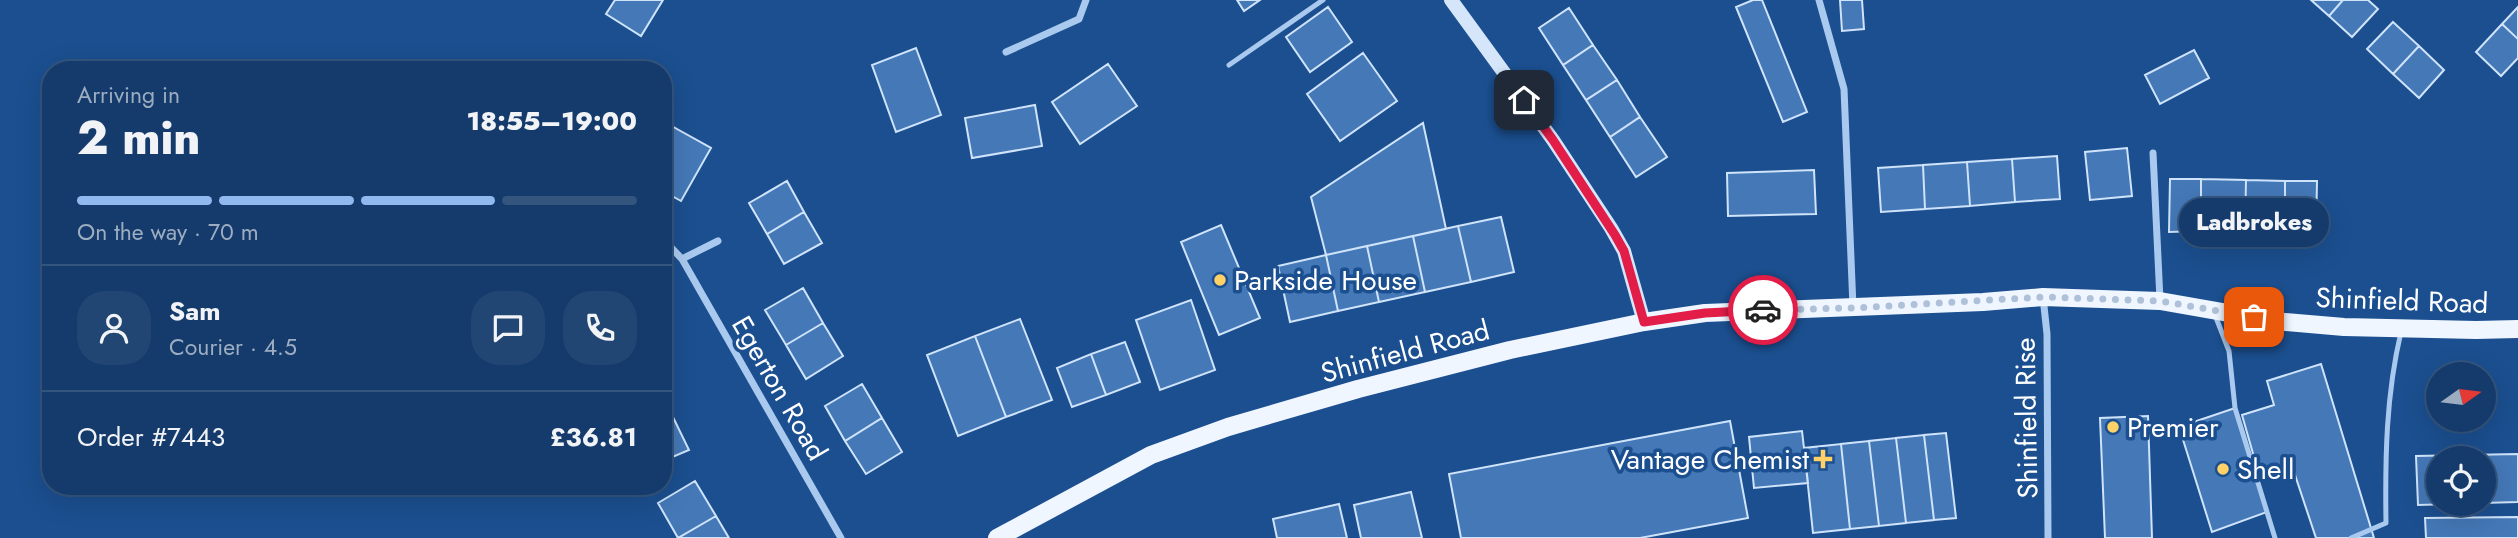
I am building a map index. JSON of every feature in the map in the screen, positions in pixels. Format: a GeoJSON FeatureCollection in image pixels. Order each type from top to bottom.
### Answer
{"type":"FeatureCollection","features":[{"type":"Feature","properties":{"kind":"main road","name":"Shinfield Road"},"geometry":{"type":"LineString","coordinates":[[997,538],[1151,455],[1228,427],[1358,389],[1497,354],[1644,322],[1728,311],[1853,308],[2043,297],[2160,301],[2274,321],[2402,329],[2518,329]]}},
{"type":"Feature","properties":{"kind":"street"},"geometry":{"type":"LineString","coordinates":[[1006,52],[1080,19],[1086,0]]}},
{"type":"Feature","properties":{"kind":"street"},"geometry":{"type":"LineString","coordinates":[[1451,0],[1553,140],[1611,228],[1624,251],[1644,322]]}},
{"type":"Feature","properties":{"kind":"street"},"geometry":{"type":"LineString","coordinates":[[1819,0],[1844,89],[1853,308]]}},
{"type":"Feature","properties":{"kind":"street"},"geometry":{"type":"LineString","coordinates":[[2153,153],[2160,301]]}},
{"type":"Feature","properties":{"kind":"street"},"geometry":{"type":"LineString","coordinates":[[682,260],[718,241]]}},
{"type":"Feature","properties":{"kind":"street","name":"Egerton Road"},"geometry":{"type":"LineString","coordinates":[[672,249],[682,260],[841,538]]}},
{"type":"Feature","properties":{"kind":"street","name":"Shinfield Rise"},"geometry":{"type":"LineString","coordinates":[[2043,297],[2047,334],[2048,538]]}},
{"type":"Feature","properties":{"kind":"lane"},"geometry":{"type":"LineString","coordinates":[[1229,65],[1323,0]]}},
{"type":"Feature","properties":{"kind":"lane"},"geometry":{"type":"LineString","coordinates":[[2214,310],[2229,351],[2235,408],[2275,538]]}},
{"type":"Feature","properties":{"kind":"lane"},"geometry":{"type":"LineString","coordinates":[[2351,538],[2385,523],[2385,449],[2394,361],[2402,329]]}},
{"type":"Feature","properties":{"kind":"building"},"geometry":{"type":"Polygon","coordinates":[[[615,0],[663,0],[641,36],[606,14],[615,0]]]}},
{"type":"Feature","properties":{"kind":"building"},"geometry":{"type":"Polygon","coordinates":[[[1237,0],[1260,0],[1244,11],[1237,0]]]}},
{"type":"Feature","properties":{"kind":"building"},"geometry":{"type":"Polygon","coordinates":[[[1753,0],[1762,0],[1807,112],[1783,122],[1736,7],[1753,0]]]}},
{"type":"Feature","properties":{"kind":"building"},"geometry":{"type":"Polygon","coordinates":[[[1840,0],[1862,0],[1864,29],[1842,31],[1840,0]]]}},
{"type":"Feature","properties":{"kind":"building"},"geometry":{"type":"Polygon","coordinates":[[[2311,0],[2343,0],[2329,16],[2311,0]]]}},
{"type":"Feature","properties":{"kind":"building"},"geometry":{"type":"Polygon","coordinates":[[[2343,0],[2368,0],[2378,9],[2352,37],[2329,16],[2343,0]]]}},
{"type":"Feature","properties":{"kind":"building"},"geometry":{"type":"Polygon","coordinates":[[[1328,7],[1352,42],[1310,72],[1286,37],[1328,7]]]}},
{"type":"Feature","properties":{"kind":"building"},"geometry":{"type":"Polygon","coordinates":[[[2518,7],[2518,39],[2502,24],[2518,7]]]}},
{"type":"Feature","properties":{"kind":"building"},"geometry":{"type":"Polygon","coordinates":[[[1569,8],[1593,45],[1563,65],[1539,28],[1569,8]]]}},
{"type":"Feature","properties":{"kind":"building"},"geometry":{"type":"Polygon","coordinates":[[[2393,22],[2419,46],[2393,74],[2367,49],[2393,22]]]}},
{"type":"Feature","properties":{"kind":"building"},"geometry":{"type":"Polygon","coordinates":[[[2502,24],[2518,39],[2518,58],[2501,76],[2476,52],[2502,24]]]}},
{"type":"Feature","properties":{"kind":"building"},"geometry":{"type":"Polygon","coordinates":[[[1593,45],[1617,80],[1586,100],[1563,65],[1593,45]]]}},
{"type":"Feature","properties":{"kind":"building"},"geometry":{"type":"Polygon","coordinates":[[[2419,46],[2444,70],[2419,98],[2393,74],[2419,46]]]}},
{"type":"Feature","properties":{"kind":"building"},"geometry":{"type":"Polygon","coordinates":[[[916,48],[941,115],[896,132],[872,65],[916,48]]]}},
{"type":"Feature","properties":{"kind":"building"},"geometry":{"type":"Polygon","coordinates":[[[2194,50],[2209,78],[2160,104],[2145,75],[2194,50]]]}},
{"type":"Feature","properties":{"kind":"building"},"geometry":{"type":"Polygon","coordinates":[[[1363,53],[1397,101],[1340,141],[1307,94],[1363,53]]]}},
{"type":"Feature","properties":{"kind":"building"},"geometry":{"type":"Polygon","coordinates":[[[1108,64],[1137,106],[1080,144],[1052,102],[1108,64]]]}},
{"type":"Feature","properties":{"kind":"building"},"geometry":{"type":"Polygon","coordinates":[[[1617,80],[1640,117],[1610,137],[1586,100],[1617,80]]]}},
{"type":"Feature","properties":{"kind":"building"},"geometry":{"type":"Polygon","coordinates":[[[1035,105],[1042,146],[972,158],[965,118],[1035,105]]]}},
{"type":"Feature","properties":{"kind":"building"},"geometry":{"type":"Polygon","coordinates":[[[1640,117],[1667,157],[1636,177],[1610,137],[1640,117]]]}},
{"type":"Feature","properties":{"kind":"building"},"geometry":{"type":"Polygon","coordinates":[[[1423,123],[1446,229],[1326,255],[1311,197],[1423,123]]]}},
{"type":"Feature","properties":{"kind":"building"},"geometry":{"type":"Polygon","coordinates":[[[672,126],[711,148],[681,201],[672,196],[672,126]]]}},
{"type":"Feature","properties":{"kind":"building"},"geometry":{"type":"Polygon","coordinates":[[[2127,148],[2132,196],[2090,200],[2085,152],[2127,148]]]}},
{"type":"Feature","properties":{"kind":"building"},"geometry":{"type":"Polygon","coordinates":[[[2057,156],[2060,199],[2015,202],[2012,159],[2057,156]]]}},
{"type":"Feature","properties":{"kind":"building"},"geometry":{"type":"Polygon","coordinates":[[[2012,159],[2015,202],[1970,206],[1967,162],[2012,159]]]}},
{"type":"Feature","properties":{"kind":"building"},"geometry":{"type":"Polygon","coordinates":[[[1967,162],[1970,206],[1925,209],[1923,165],[1967,162]]]}},
{"type":"Feature","properties":{"kind":"building"},"geometry":{"type":"Polygon","coordinates":[[[1923,165],[1925,209],[1881,212],[1878,168],[1923,165]]]}},
{"type":"Feature","properties":{"kind":"building"},"geometry":{"type":"Polygon","coordinates":[[[1814,170],[1816,214],[1728,216],[1727,173],[1814,170]]]}},
{"type":"Feature","properties":{"kind":"building"},"geometry":{"type":"Polygon","coordinates":[[[2170,179],[2201,179],[2201,231],[2169,232],[2170,179]]]}},
{"type":"Feature","properties":{"kind":"building"},"geometry":{"type":"Polygon","coordinates":[[[2201,179],[2246,180],[2245,232],[2201,231],[2201,179]]]}},
{"type":"Feature","properties":{"kind":"building"},"geometry":{"type":"Polygon","coordinates":[[[2246,180],[2285,181],[2285,233],[2245,232],[2246,180]]]}},
{"type":"Feature","properties":{"kind":"building"},"geometry":{"type":"Polygon","coordinates":[[[787,181],[804,212],[767,234],[749,203],[787,181]]]}},
{"type":"Feature","properties":{"kind":"building"},"geometry":{"type":"Polygon","coordinates":[[[2285,181],[2317,181],[2316,233],[2285,233],[2285,181]]]}},
{"type":"Feature","properties":{"kind":"building"},"geometry":{"type":"Polygon","coordinates":[[[804,212],[822,243],[784,264],[767,234],[804,212]]]}},
{"type":"Feature","properties":{"kind":"building"},"geometry":{"type":"Polygon","coordinates":[[[1501,217],[1514,272],[1471,282],[1458,226],[1501,217]]]}},
{"type":"Feature","properties":{"kind":"building","name":"Parkside House"},"geometry":{"type":"Polygon","coordinates":[[[1221,225],[1260,318],[1219,335],[1181,242],[1221,225]]]}},
{"type":"Feature","properties":{"kind":"building"},"geometry":{"type":"Polygon","coordinates":[[[1458,226],[1471,282],[1425,292],[1413,236],[1458,226]]]}},
{"type":"Feature","properties":{"kind":"building"},"geometry":{"type":"Polygon","coordinates":[[[1413,236],[1425,292],[1379,302],[1367,246],[1413,236]]]}},
{"type":"Feature","properties":{"kind":"building"},"geometry":{"type":"Polygon","coordinates":[[[1367,246],[1379,302],[1338,311],[1326,255],[1367,246]]]}},
{"type":"Feature","properties":{"kind":"building"},"geometry":{"type":"Polygon","coordinates":[[[1326,255],[1338,311],[1290,322],[1278,266],[1326,255]]]}},
{"type":"Feature","properties":{"kind":"building"},"geometry":{"type":"Polygon","coordinates":[[[803,288],[823,323],[786,345],[765,310],[803,288]]]}},
{"type":"Feature","properties":{"kind":"building"},"geometry":{"type":"Polygon","coordinates":[[[1191,300],[1215,370],[1160,390],[1136,320],[1191,300]]]}},
{"type":"Feature","properties":{"kind":"building"},"geometry":{"type":"Polygon","coordinates":[[[1020,319],[1052,400],[1006,417],[975,336],[1020,319]]]}},
{"type":"Feature","properties":{"kind":"building"},"geometry":{"type":"Polygon","coordinates":[[[823,323],[843,356],[806,379],[786,345],[823,323]]]}},
{"type":"Feature","properties":{"kind":"building"},"geometry":{"type":"Polygon","coordinates":[[[975,336],[1006,417],[958,436],[927,355],[975,336]]]}},
{"type":"Feature","properties":{"kind":"building"},"geometry":{"type":"Polygon","coordinates":[[[1125,342],[1140,382],[1106,395],[1091,354],[1125,342]]]}},
{"type":"Feature","properties":{"kind":"building"},"geometry":{"type":"Polygon","coordinates":[[[1091,354],[1106,395],[1072,407],[1057,368],[1091,354]]]}},
{"type":"Feature","properties":{"kind":"building"},"geometry":{"type":"Polygon","coordinates":[[[2321,364],[2374,538],[2316,538],[2293,469],[2260,478],[2242,415],[2274,405],[2267,381],[2321,364]]]}},
{"type":"Feature","properties":{"kind":"building"},"geometry":{"type":"Polygon","coordinates":[[[862,384],[882,418],[845,441],[825,406],[862,384]]]}},
{"type":"Feature","properties":{"kind":"building","name":"Shell"},"geometry":{"type":"Polygon","coordinates":[[[2235,408],[2267,512],[2212,532],[2179,427],[2235,408]]]}},
{"type":"Feature","properties":{"kind":"building"},"geometry":{"type":"Polygon","coordinates":[[[672,415],[689,450],[672,457],[672,415]]]}},
{"type":"Feature","properties":{"kind":"building"},"geometry":{"type":"Polygon","coordinates":[[[2148,416],[2152,538],[2105,538],[2100,418],[2148,416]]]}},
{"type":"Feature","properties":{"kind":"building"},"geometry":{"type":"Polygon","coordinates":[[[882,418],[902,452],[866,474],[845,441],[882,418]]]}},
{"type":"Feature","properties":{"kind":"building"},"geometry":{"type":"Polygon","coordinates":[[[1730,421],[1748,518],[1640,538],[1461,538],[1449,474],[1730,421]]]}},
{"type":"Feature","properties":{"kind":"building"},"geometry":{"type":"Polygon","coordinates":[[[1802,431],[1808,483],[1754,488],[1749,437],[1802,431]]]}},
{"type":"Feature","properties":{"kind":"building"},"geometry":{"type":"Polygon","coordinates":[[[1946,433],[1956,518],[1934,520],[1924,435],[1946,433]]]}},
{"type":"Feature","properties":{"kind":"building"},"geometry":{"type":"Polygon","coordinates":[[[1924,435],[1934,520],[1906,523],[1896,438],[1924,435]]]}},
{"type":"Feature","properties":{"kind":"building"},"geometry":{"type":"Polygon","coordinates":[[[1896,438],[1906,523],[1879,526],[1869,441],[1896,438]]]}},
{"type":"Feature","properties":{"kind":"building"},"geometry":{"type":"Polygon","coordinates":[[[1869,441],[1879,526],[1850,529],[1841,444],[1869,441]]]}},
{"type":"Feature","properties":{"kind":"building"},"geometry":{"type":"Polygon","coordinates":[[[1841,444],[1850,529],[1813,533],[1804,448],[1841,444]]]}},
{"type":"Feature","properties":{"kind":"building"},"geometry":{"type":"Polygon","coordinates":[[[2496,454],[2518,454],[2518,502],[2496,503],[2496,454]]]}},
{"type":"Feature","properties":{"kind":"building"},"geometry":{"type":"Polygon","coordinates":[[[2416,456],[2426,456],[2426,505],[2418,505],[2416,456]]]}},
{"type":"Feature","properties":{"kind":"building"},"geometry":{"type":"Polygon","coordinates":[[[695,481],[716,516],[678,538],[658,503],[695,481]]]}},
{"type":"Feature","properties":{"kind":"building"},"geometry":{"type":"Polygon","coordinates":[[[1411,492],[1422,538],[1361,538],[1354,505],[1411,492]]]}},
{"type":"Feature","properties":{"kind":"building"},"geometry":{"type":"Polygon","coordinates":[[[1339,504],[1347,538],[1277,538],[1273,519],[1339,504]]]}},
{"type":"Feature","properties":{"kind":"building"},"geometry":{"type":"Polygon","coordinates":[[[716,516],[729,538],[678,538],[716,516]]]}},
{"type":"Feature","properties":{"kind":"building"},"geometry":{"type":"Polygon","coordinates":[[[2518,517],[2518,538],[2426,538],[2425,518],[2518,517]]]}},
{"type":"Feature","properties":{"kind":"way so far"},"geometry":{"type":"LineString","coordinates":[[1763,310],[1983,302],[2043,297],[2160,301],[2254,317]]}},
{"type":"Feature","properties":{"kind":"place","name":"Parkside House"},"geometry":{"type":"Point","coordinates":[1220,280]}},
{"type":"Feature","properties":{"kind":"place","name":"Ladbrokes"},"geometry":{"type":"Point","coordinates":[2254,317]}},
{"type":"Feature","properties":{"kind":"place","name":"Premier"},"geometry":{"type":"Point","coordinates":[2113,427]}},
{"type":"Feature","properties":{"kind":"place","name":"Vantage Chemist"},"geometry":{"type":"Point","coordinates":[1823,459]}},
{"type":"Feature","properties":{"kind":"place","name":"Shell"},"geometry":{"type":"Point","coordinates":[2223,469]}},
{"type":"Feature","properties":{"kind":"route"},"geometry":{"type":"LineString","coordinates":[[1524,100],[1624,251],[1644,322],[1705,313],[1763,310]]}}]}
